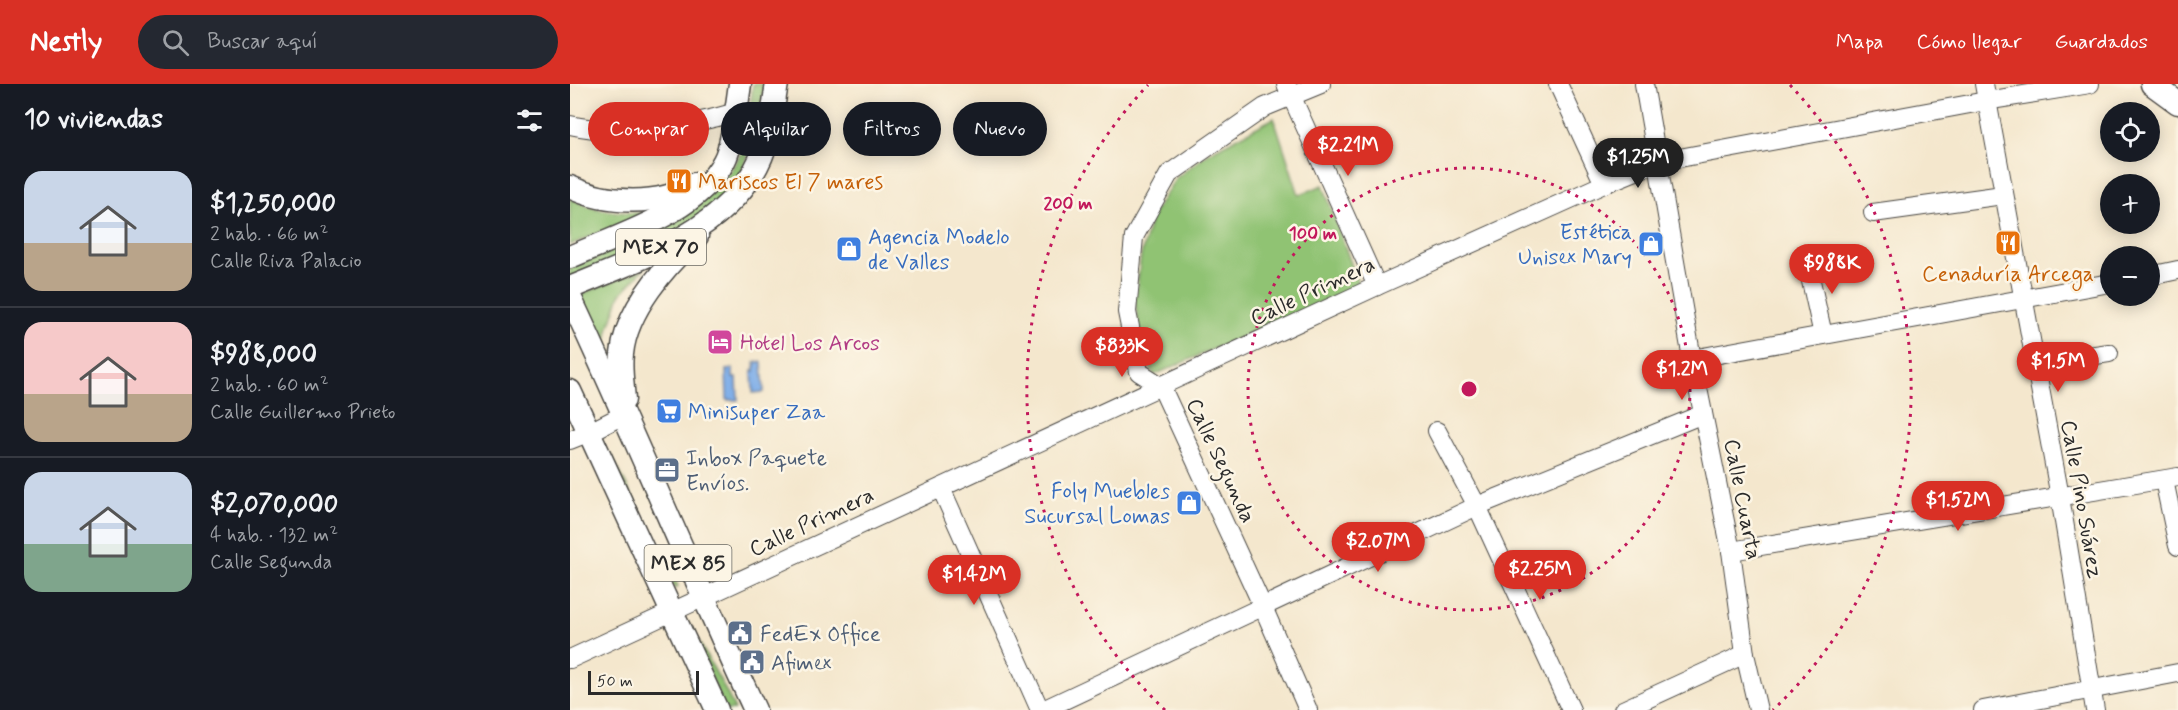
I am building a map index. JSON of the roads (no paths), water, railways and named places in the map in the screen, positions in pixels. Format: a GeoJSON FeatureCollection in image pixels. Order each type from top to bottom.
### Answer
{"type":"FeatureCollection","features":[{"type":"Feature","properties":{"kind":"main road","name":"MEX 70"},"geometry":{"type":"LineString","coordinates":[[737,102],[740,84]]}},
{"type":"Feature","properties":{"kind":"main road","name":"MEX 70"},"geometry":{"type":"LineString","coordinates":[[570,288],[695,231],[723,210],[742,189],[765,147],[777,84]]}},
{"type":"Feature","properties":{"kind":"main road"},"geometry":{"type":"LineString","coordinates":[[2152,84],[2178,103]]}},
{"type":"Feature","properties":{"kind":"main road","name":"MEX 70"},"geometry":{"type":"LineString","coordinates":[[570,257],[669,214],[712,181],[727,156]]}},
{"type":"Feature","properties":{"kind":"main road","name":"MEX 70"},"geometry":{"type":"LineString","coordinates":[[570,187],[616,199],[635,200],[670,196],[689,187],[726,159]]}},
{"type":"Feature","properties":{"kind":"main road"},"geometry":{"type":"LineString","coordinates":[[625,414],[621,354],[636,311],[648,292],[689,243],[723,210]]}},
{"type":"Feature","properties":{"kind":"main road","name":"MEX 85"},"geometry":{"type":"LineString","coordinates":[[570,297],[625,414],[703,597],[755,710]]}},
{"type":"Feature","properties":{"kind":"main road","name":"MEX 85"},"geometry":{"type":"LineString","coordinates":[[570,391],[580,436],[674,613],[717,710]]}},
{"type":"Feature","properties":{"kind":"street","name":"Calle Segunda"},"geometry":{"type":"LineString","coordinates":[[1308,710],[1161,386],[1139,372],[1127,312],[1134,237],[1169,174],[1289,90],[1321,84]]}},
{"type":"Feature","properties":{"kind":"street"},"geometry":{"type":"LineString","coordinates":[[1558,84],[1604,184]]}},
{"type":"Feature","properties":{"kind":"street","name":"Calle Cuarta"},"geometry":{"type":"LineString","coordinates":[[1644,84],[1692,359],[1731,551],[1745,654],[1758,710]]}},
{"type":"Feature","properties":{"kind":"street","name":"Calle Primera"},"geometry":{"type":"LineString","coordinates":[[570,659],[674,613],[703,597],[1377,286],[1658,162],[1985,92],[2090,84]]}},
{"type":"Feature","properties":{"kind":"street"},"geometry":{"type":"LineString","coordinates":[[1289,90],[1377,286]]}},
{"type":"Feature","properties":{"kind":"street","name":"Calle Pino Suárez"},"geometry":{"type":"LineString","coordinates":[[1985,92],[2060,497],[2095,710]]}},
{"type":"Feature","properties":{"kind":"street"},"geometry":{"type":"LineString","coordinates":[[570,125],[628,130],[680,125],[721,115]]}},
{"type":"Feature","properties":{"kind":"street"},"geometry":{"type":"LineString","coordinates":[[1874,213],[2003,195]]}},
{"type":"Feature","properties":{"kind":"street"},"geometry":{"type":"LineString","coordinates":[[1807,263],[1823,335]]}},
{"type":"Feature","properties":{"kind":"street"},"geometry":{"type":"LineString","coordinates":[[2160,274],[2178,270]]}},
{"type":"Feature","properties":{"kind":"street"},"geometry":{"type":"LineString","coordinates":[[1692,359],[2100,285]]}},
{"type":"Feature","properties":{"kind":"street"},"geometry":{"type":"LineString","coordinates":[[2034,364],[2109,353]]}},
{"type":"Feature","properties":{"kind":"street"},"geometry":{"type":"LineString","coordinates":[[580,436],[625,414]]}},
{"type":"Feature","properties":{"kind":"street"},"geometry":{"type":"LineString","coordinates":[[941,488],[1041,710],[1477,506],[1703,414]]}},
{"type":"Feature","properties":{"kind":"street"},"geometry":{"type":"LineString","coordinates":[[1437,431],[1477,506],[1571,710]]}},
{"type":"Feature","properties":{"kind":"street"},"geometry":{"type":"LineString","coordinates":[[1731,551],[2171,478],[2178,546]]}},
{"type":"Feature","properties":{"kind":"street"},"geometry":{"type":"LineString","coordinates":[[1623,710],[1745,654]]}},
{"type":"Feature","properties":{"kind":"street"},"geometry":{"type":"LineString","coordinates":[[1983,710],[2178,673]]}},
{"type":"Feature","properties":{"kind":"water"},"geometry":{"type":"Polygon","coordinates":[[[755,362],[762,362],[764,392],[753,393],[752,371],[755,371],[755,362]]]}},
{"type":"Feature","properties":{"kind":"water"},"geometry":{"type":"Polygon","coordinates":[[[733,369],[733,378],[737,378],[738,400],[727,400],[726,370],[733,369]]]}},
{"type":"Feature","properties":{"kind":"place","name":"Mariscos El 7 mares"},"geometry":{"type":"Point","coordinates":[679,181]}},
{"type":"Feature","properties":{"kind":"place","name":"Cenaduría Arcega"},"geometry":{"type":"Point","coordinates":[2008,243]}},
{"type":"Feature","properties":{"kind":"place","name":"Estética Unisex Mary"},"geometry":{"type":"Point","coordinates":[1651,244]}},
{"type":"Feature","properties":{"kind":"place","name":"Agencia Modelo de Valles"},"geometry":{"type":"Point","coordinates":[849,249]}},
{"type":"Feature","properties":{"kind":"place","name":"Hotel Los Arcos"},"geometry":{"type":"Point","coordinates":[720,342]}},
{"type":"Feature","properties":{"kind":"place","name":"Minisuper Zaa"},"geometry":{"type":"Point","coordinates":[669,411]}},
{"type":"Feature","properties":{"kind":"place","name":"Inbox Paquete Envíos."},"geometry":{"type":"Point","coordinates":[667,470]}},
{"type":"Feature","properties":{"kind":"place","name":"Foly Muebles Sucursal Lomas"},"geometry":{"type":"Point","coordinates":[1189,503]}},
{"type":"Feature","properties":{"kind":"place","name":"FedEx Office"},"geometry":{"type":"Point","coordinates":[740,633]}},
{"type":"Feature","properties":{"kind":"place","name":"Afimex"},"geometry":{"type":"Point","coordinates":[752,662]}}]}
